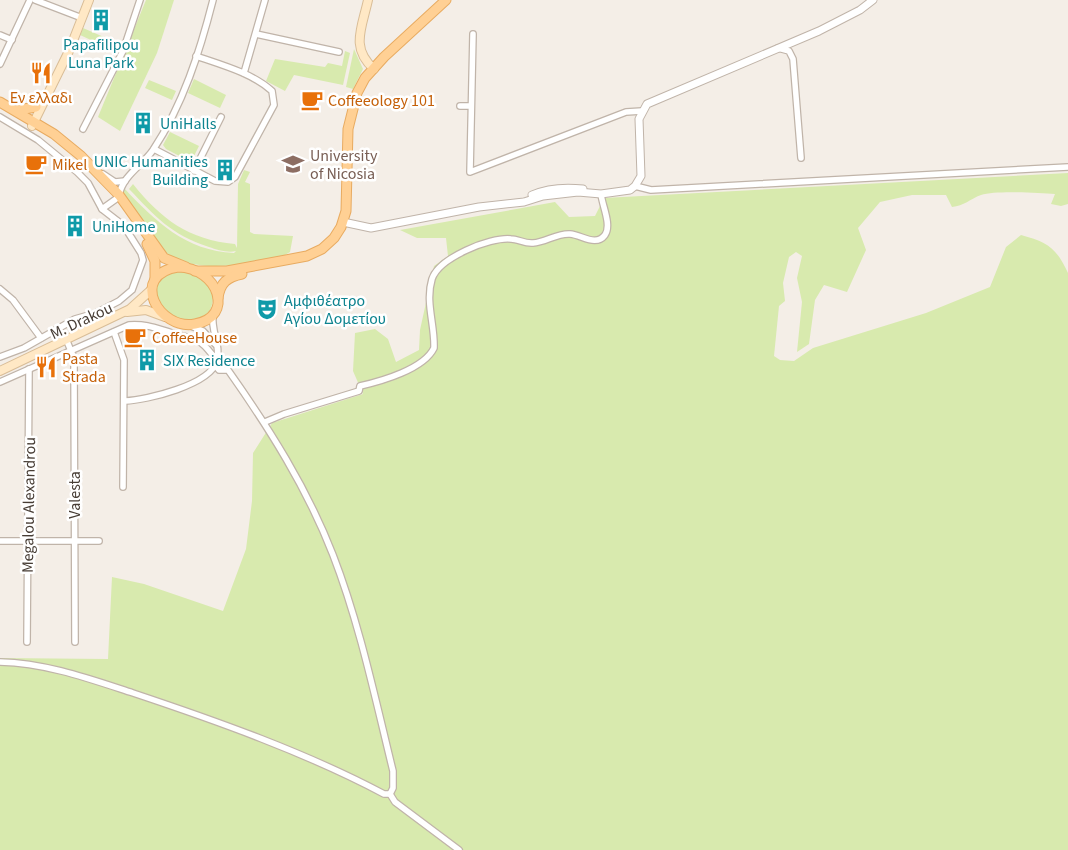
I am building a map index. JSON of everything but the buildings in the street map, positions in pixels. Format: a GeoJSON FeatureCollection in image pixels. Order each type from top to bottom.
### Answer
{"type":"FeatureCollection","features":[{"type":"Feature","properties":{"kind":"main road"},"geometry":{"type":"LineString","coordinates":[[31,122],[51,87],[89,0]]}},
{"type":"Feature","properties":{"kind":"main road"},"geometry":{"type":"LineString","coordinates":[[368,0],[359,47],[362,56],[373,70]]}},
{"type":"Feature","properties":{"kind":"main road"},"geometry":{"type":"LineString","coordinates":[[121,314],[146,310],[186,325],[203,322],[213,313],[219,287],[230,277],[302,263],[318,257],[332,247],[346,223],[351,205],[354,128],[360,103],[373,70],[446,0]]}},
{"type":"Feature","properties":{"kind":"main road"},"geometry":{"type":"LineString","coordinates":[[31,122],[36,107],[51,87]]}},
{"type":"Feature","properties":{"kind":"main road"},"geometry":{"type":"LineString","coordinates":[[0,102],[15,110],[82,163],[117,197],[153,255],[156,265],[155,279],[151,290],[135,306],[0,372]]}},
{"type":"Feature","properties":{"kind":"main road"},"geometry":{"type":"LineString","coordinates":[[15,110],[27,110],[36,107]]}},
{"type":"Feature","properties":{"kind":"main road"},"geometry":{"type":"LineString","coordinates":[[0,108],[31,122],[60,139],[101,174],[164,258],[205,275],[213,283],[218,298]]}},
{"type":"Feature","properties":{"kind":"main road"},"geometry":{"type":"LineString","coordinates":[[195,271],[236,270],[311,255],[322,249],[346,223]]}},
{"type":"Feature","properties":{"kind":"main road"},"geometry":{"type":"LineString","coordinates":[[155,279],[167,269],[186,267]]}},
{"type":"Feature","properties":{"kind":"main road"},"geometry":{"type":"LineString","coordinates":[[151,290],[158,309],[170,319]]}},
{"type":"Feature","properties":{"kind":"street"},"geometry":{"type":"LineString","coordinates":[[0,64],[30,0]]}},
{"type":"Feature","properties":{"kind":"street"},"geometry":{"type":"LineString","coordinates":[[35,0],[82,18]]}},
{"type":"Feature","properties":{"kind":"street"},"geometry":{"type":"LineString","coordinates":[[83,129],[123,51],[140,0]]}},
{"type":"Feature","properties":{"kind":"street"},"geometry":{"type":"LineString","coordinates":[[102,209],[117,197],[125,181],[154,149],[188,80],[212,0]]}},
{"type":"Feature","properties":{"kind":"street"},"geometry":{"type":"LineString","coordinates":[[244,73],[265,0]]}},
{"type":"Feature","properties":{"kind":"street"},"geometry":{"type":"LineString","coordinates":[[346,223],[371,228],[578,192],[601,194],[625,192],[635,186],[641,172],[638,127],[642,111],[651,101],[841,20],[873,0]]}},
{"type":"Feature","properties":{"kind":"street"},"geometry":{"type":"LineString","coordinates":[[256,34],[339,52]]}},
{"type":"Feature","properties":{"kind":"street"},"geometry":{"type":"LineString","coordinates":[[473,34],[470,172],[626,112],[642,111]]}},
{"type":"Feature","properties":{"kind":"street"},"geometry":{"type":"LineString","coordinates":[[0,35],[12,40]]}},
{"type":"Feature","properties":{"kind":"street"},"geometry":{"type":"LineString","coordinates":[[778,48],[789,51],[794,59],[801,158]]}},
{"type":"Feature","properties":{"kind":"street"},"geometry":{"type":"LineString","coordinates":[[154,149],[219,183],[232,180],[274,104],[274,95],[270,89],[244,73],[196,56]]}},
{"type":"Feature","properties":{"kind":"street"},"geometry":{"type":"LineString","coordinates":[[460,106],[470,106]]}},
{"type":"Feature","properties":{"kind":"street","name":"M. Drakou"},"geometry":{"type":"LineString","coordinates":[[0,117],[38,140],[88,183],[94,198],[102,209],[124,226],[142,256],[142,263],[132,290],[120,302],[106,309],[75,319],[42,338],[0,358]]}},
{"type":"Feature","properties":{"kind":"street"},"geometry":{"type":"LineString","coordinates":[[194,171],[221,117]]}},
{"type":"Feature","properties":{"kind":"street"},"geometry":{"type":"LineString","coordinates":[[635,186],[651,190],[1068,167]]}},
{"type":"Feature","properties":{"kind":"street"},"geometry":{"type":"LineString","coordinates":[[101,174],[115,182],[125,181]]}},
{"type":"Feature","properties":{"kind":"street"},"geometry":{"type":"LineString","coordinates":[[518,201],[544,190],[570,187],[610,193]]}},
{"type":"Feature","properties":{"kind":"street"},"geometry":{"type":"LineString","coordinates":[[265,422],[284,414],[359,391],[360,386],[390,377],[423,361],[434,348],[430,290],[432,278],[439,267],[469,250],[503,240],[510,239],[530,244],[569,234],[591,241],[598,240],[608,230],[601,194]]}},
{"type":"Feature","properties":{"kind":"street"},"geometry":{"type":"LineString","coordinates":[[0,289],[13,300],[42,338]]}},
{"type":"Feature","properties":{"kind":"street"},"geometry":{"type":"LineString","coordinates":[[125,401],[146,400],[168,394],[196,380],[216,363],[216,345],[212,327],[213,313]]}},
{"type":"Feature","properties":{"kind":"street"},"geometry":{"type":"LineString","coordinates":[[0,382],[129,325],[153,326],[197,340],[220,370],[228,370],[282,449],[320,526],[350,602],[364,648],[393,771],[393,788],[390,794]]}},
{"type":"Feature","properties":{"kind":"street"},"geometry":{"type":"LineString","coordinates":[[186,325],[203,331],[216,345]]}},
{"type":"Feature","properties":{"kind":"street"},"geometry":{"type":"LineString","coordinates":[[114,332],[124,360],[123,487]]}},
{"type":"Feature","properties":{"kind":"street"},"geometry":{"type":"LineString","coordinates":[[66,339],[72,349]]}},
{"type":"Feature","properties":{"kind":"street","name":"Valesta"},"geometry":{"type":"LineString","coordinates":[[72,349],[74,358],[75,642]]}},
{"type":"Feature","properties":{"kind":"street","name":"Megalou Alexandrou"},"geometry":{"type":"LineString","coordinates":[[27,642],[29,369]]}},
{"type":"Feature","properties":{"kind":"street"},"geometry":{"type":"LineString","coordinates":[[0,541],[99,541]]}},
{"type":"Feature","properties":{"kind":"street"},"geometry":{"type":"LineString","coordinates":[[0,662],[42,666],[197,714],[341,772],[384,794],[390,794]]}},
{"type":"Feature","properties":{"kind":"street"},"geometry":{"type":"LineString","coordinates":[[390,794],[395,802],[460,850]]}},
{"type":"Feature","properties":{"kind":"green space"},"geometry":{"type":"Polygon","coordinates":[[[146,0],[174,0],[157,53],[120,131],[98,117],[146,0]]]}},
{"type":"Feature","properties":{"kind":"green space"},"geometry":{"type":"Polygon","coordinates":[[[83,28],[120,44],[117,52],[80,35],[83,28]]]}},
{"type":"Feature","properties":{"kind":"green space"},"geometry":{"type":"Polygon","coordinates":[[[354,49],[363,69],[353,89],[346,87],[354,49]]]}},
{"type":"Feature","properties":{"kind":"green space"},"geometry":{"type":"Polygon","coordinates":[[[345,51],[350,53],[343,85],[294,75],[285,91],[266,81],[275,59],[325,67],[328,63],[342,66],[345,51]]]}},
{"type":"Feature","properties":{"kind":"green space"},"geometry":{"type":"Polygon","coordinates":[[[194,79],[226,95],[220,108],[188,93],[194,79]]]}},
{"type":"Feature","properties":{"kind":"green space"},"geometry":{"type":"Polygon","coordinates":[[[149,80],[176,91],[172,100],[145,88],[149,80]]]}},
{"type":"Feature","properties":{"kind":"green space"},"geometry":{"type":"Polygon","coordinates":[[[170,132],[199,146],[193,158],[189,161],[166,149],[163,145],[170,132]]]}},
{"type":"Feature","properties":{"kind":"green space"},"geometry":{"type":"Polygon","coordinates":[[[244,170],[250,172],[245,182],[250,184],[250,232],[254,234],[293,236],[290,252],[285,255],[256,262],[224,266],[192,264],[178,259],[165,252],[124,195],[124,188],[160,223],[186,240],[201,247],[234,253],[236,251],[219,250],[195,242],[164,224],[129,189],[133,184],[154,208],[177,226],[204,238],[235,244],[237,248],[238,184],[244,170]]]}},
{"type":"Feature","properties":{"kind":"green space"},"geometry":{"type":"Polygon","coordinates":[[[1068,173],[1068,204],[1061,206],[1051,204],[1055,194],[1017,192],[988,193],[964,204],[952,207],[946,195],[912,195],[880,202],[858,228],[866,250],[847,292],[824,285],[815,300],[809,344],[797,352],[802,302],[797,278],[802,256],[796,252],[789,257],[783,283],[785,301],[779,306],[774,356],[780,360],[794,361],[813,348],[926,313],[990,287],[1006,247],[1021,235],[1038,240],[1050,247],[1064,264],[1068,273],[1068,850],[0,850],[0,658],[108,659],[112,577],[144,584],[223,611],[246,549],[252,501],[253,453],[272,423],[363,394],[353,371],[355,333],[375,329],[388,339],[396,362],[419,350],[420,330],[434,266],[448,256],[446,238],[417,238],[400,230],[555,202],[569,217],[595,216],[604,198],[1068,173]]]}},
{"type":"Feature","properties":{"kind":"green space"},"geometry":{"type":"Polygon","coordinates":[[[181,270],[200,276],[209,285],[213,302],[208,313],[203,317],[192,320],[181,319],[171,315],[162,308],[157,299],[155,290],[158,281],[166,274],[181,270]]]}},
{"type":"Feature","properties":{"kind":"place","name":"Papafilipou Luna Park"},"geometry":{"type":"Point","coordinates":[101,20]}},
{"type":"Feature","properties":{"kind":"place","name":"Εν ελλαδι"},"geometry":{"type":"Point","coordinates":[41,73]}},
{"type":"Feature","properties":{"kind":"place","name":"Coffeeology 101"},"geometry":{"type":"Point","coordinates":[312,100]}},
{"type":"Feature","properties":{"kind":"place","name":"UniHalls"},"geometry":{"type":"Point","coordinates":[143,123]}},
{"type":"Feature","properties":{"kind":"place","name":"Mikel"},"geometry":{"type":"Point","coordinates":[36,164]}},
{"type":"Feature","properties":{"kind":"place","name":"University of Nicosia"},"geometry":{"type":"Point","coordinates":[293,164]}},
{"type":"Feature","properties":{"kind":"place","name":"UNIC Humanities Building"},"geometry":{"type":"Point","coordinates":[225,170]}},
{"type":"Feature","properties":{"kind":"place","name":"UniHome"},"geometry":{"type":"Point","coordinates":[75,226]}},
{"type":"Feature","properties":{"kind":"place","name":"Αμφιθέατρο Αγίου Δομετίου"},"geometry":{"type":"Point","coordinates":[267,309]}},
{"type":"Feature","properties":{"kind":"place","name":"CoffeeHouse"},"geometry":{"type":"Point","coordinates":[135,337]}},
{"type":"Feature","properties":{"kind":"place","name":"SIX Residence"},"geometry":{"type":"Point","coordinates":[147,360]}},
{"type":"Feature","properties":{"kind":"place","name":"Pasta Strada"},"geometry":{"type":"Point","coordinates":[46,367]}}]}
